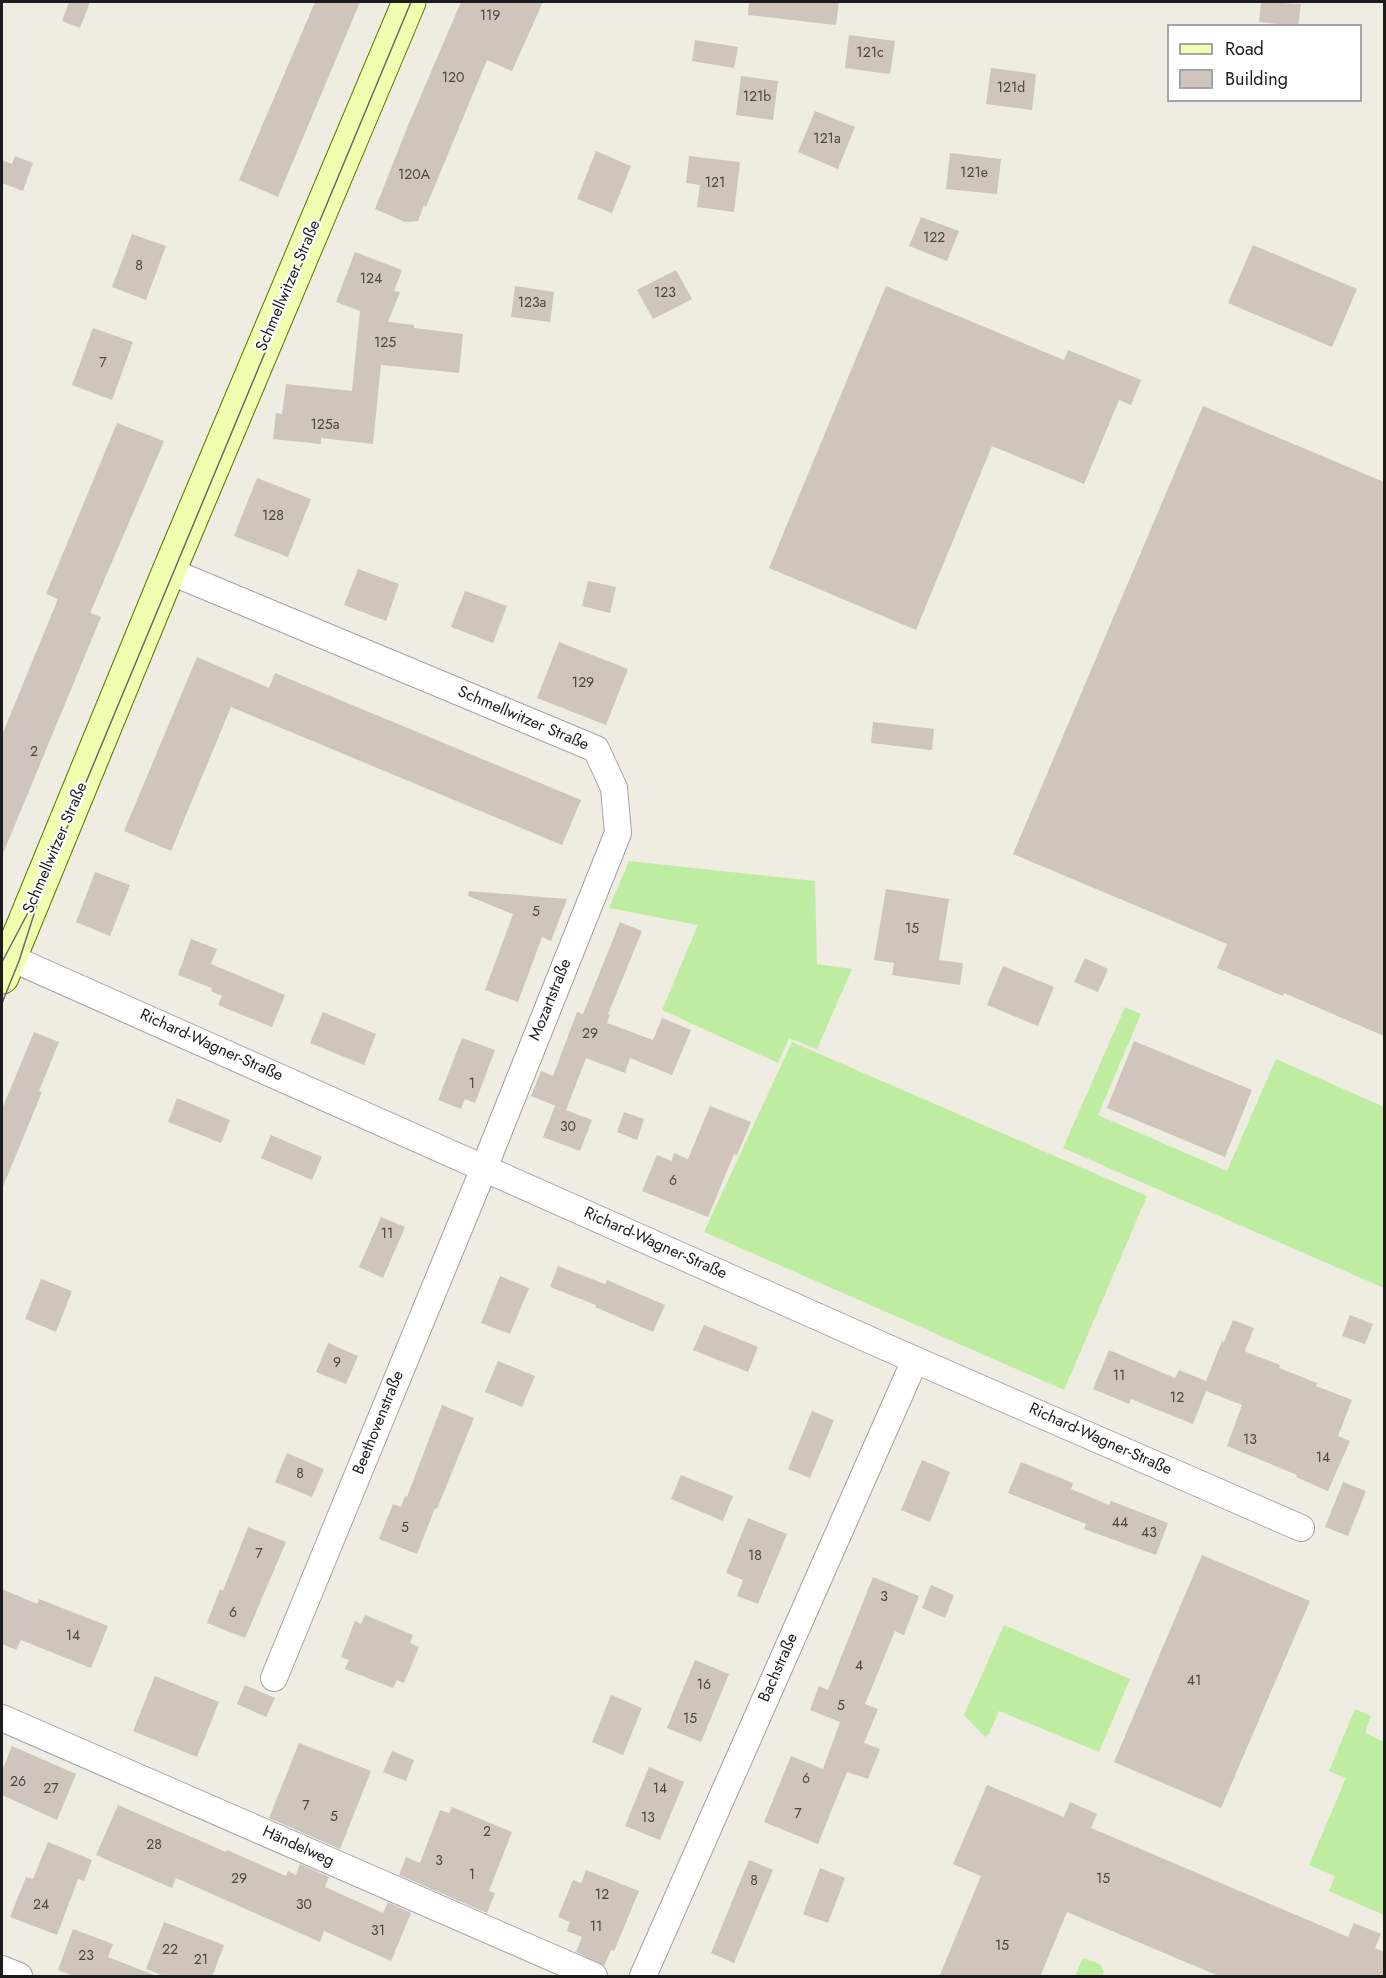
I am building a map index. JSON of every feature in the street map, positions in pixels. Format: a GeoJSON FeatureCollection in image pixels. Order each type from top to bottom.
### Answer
{"type":"FeatureCollection","features":[{"type":"Feature","properties":{"kind":"street","name":"Schmellwitzer Straße"},"geometry":{"type":"LineString","coordinates":[[4,963],[410,2]]}},
{"type":"Feature","properties":{"kind":"street","name":"Schmellwitzer Straße"},"geometry":{"type":"LineString","coordinates":[[169,571],[596,749],[614,788],[618,833]]}},
{"type":"Feature","properties":{"kind":"street","name":"Mozartstraße"},"geometry":{"type":"LineString","coordinates":[[484,1168],[618,833]]}},
{"type":"Feature","properties":{"kind":"street","name":"Richard-Wagner-Straße"},"geometry":{"type":"LineString","coordinates":[[4,963],[484,1168],[915,1360],[1301,1528]]}},
{"type":"Feature","properties":{"kind":"street","name":"Beethovenstraße"},"geometry":{"type":"LineString","coordinates":[[274,1678],[484,1168]]}},
{"type":"Feature","properties":{"kind":"street","name":"Bachstraße"},"geometry":{"type":"LineString","coordinates":[[643,1977],[915,1360]]}},
{"type":"Feature","properties":{"kind":"street","name":"Händelweg"},"geometry":{"type":"LineString","coordinates":[[2,1718],[594,1977]]}},
{"type":"Feature","properties":{"kind":"street"},"geometry":{"type":"LineString","coordinates":[[2,1969],[19,1977]]}},
{"type":"Feature","properties":{"kind":"green space"},"geometry":{"type":"Polygon","coordinates":[[[629,861],[815,881],[817,964],[852,969],[817,1049],[789,1038],[778,1063],[662,1010],[698,925],[609,908],[629,861]]]}},
{"type":"Feature","properties":{"kind":"green space"},"geometry":{"type":"Polygon","coordinates":[[[1125,1007],[1141,1014],[1098,1115],[1227,1171],[1276,1059],[1384,1107],[1384,1288],[1063,1148],[1125,1007]]]}},
{"type":"Feature","properties":{"kind":"green space"},"geometry":{"type":"Polygon","coordinates":[[[792,1042],[1147,1196],[1064,1390],[704,1232],[792,1042]]]}},
{"type":"Feature","properties":{"kind":"green space"},"geometry":{"type":"Polygon","coordinates":[[[1004,1625],[1130,1679],[1099,1752],[999,1711],[989,1734],[985,1737],[964,1715],[1004,1625]]]}},
{"type":"Feature","properties":{"kind":"green space"},"geometry":{"type":"Polygon","coordinates":[[[1355,1709],[1371,1716],[1365,1733],[1384,1742],[1384,1915],[1329,1891],[1335,1876],[1309,1865],[1346,1778],[1329,1771],[1355,1709]]]}},
{"type":"Feature","properties":{"kind":"green space"},"geometry":{"type":"Polygon","coordinates":[[[1083,1958],[1100,1964],[1104,1972],[1102,1976],[1075,1976],[1083,1958]]]}},
{"type":"Feature","properties":{"kind":"building"},"geometry":{"type":"Polygon","coordinates":[[[69,2],[90,2],[80,28],[62,21],[69,2]]]}},
{"type":"Feature","properties":{"kind":"building"},"geometry":{"type":"Polygon","coordinates":[[[315,2],[360,2],[278,197],[239,180],[315,2]]]}},
{"type":"Feature","properties":{"kind":"building"},"geometry":{"type":"Polygon","coordinates":[[[461,2],[543,2],[512,71],[487,60],[426,207],[424,205],[418,221],[405,222],[375,209],[461,2]]]}},
{"type":"Feature","properties":{"kind":"building"},"geometry":{"type":"Polygon","coordinates":[[[749,2],[839,2],[836,25],[748,15],[749,2]]]}},
{"type":"Feature","properties":{"kind":"building"},"geometry":{"type":"Polygon","coordinates":[[[1261,2],[1301,4],[1298,24],[1259,22],[1261,2]]]}},
{"type":"Feature","properties":{"kind":"building"},"geometry":{"type":"Polygon","coordinates":[[[849,35],[895,41],[890,74],[845,68],[849,35]]]}},
{"type":"Feature","properties":{"kind":"building"},"geometry":{"type":"Polygon","coordinates":[[[695,40],[738,47],[734,68],[692,61],[695,40]]]}},
{"type":"Feature","properties":{"kind":"building"},"geometry":{"type":"Polygon","coordinates":[[[991,68],[1036,74],[1032,110],[986,104],[991,68]]]}},
{"type":"Feature","properties":{"kind":"building"},"geometry":{"type":"Polygon","coordinates":[[[741,76],[778,81],[773,120],[736,115],[741,76]]]}},
{"type":"Feature","properties":{"kind":"building"},"geometry":{"type":"Polygon","coordinates":[[[815,111],[855,127],[838,169],[798,152],[815,111]]]}},
{"type":"Feature","properties":{"kind":"building"},"geometry":{"type":"Polygon","coordinates":[[[596,151],[631,166],[612,213],[577,199],[596,151]]]}},
{"type":"Feature","properties":{"kind":"building"},"geometry":{"type":"Polygon","coordinates":[[[950,153],[1001,159],[997,194],[946,189],[950,153]]]}},
{"type":"Feature","properties":{"kind":"building"},"geometry":{"type":"Polygon","coordinates":[[[15,156],[33,163],[23,191],[2,183],[2,160],[12,164],[15,156]]]}},
{"type":"Feature","properties":{"kind":"building"},"geometry":{"type":"Polygon","coordinates":[[[689,156],[740,162],[734,212],[697,207],[700,185],[686,183],[689,156]]]}},
{"type":"Feature","properties":{"kind":"building"},"geometry":{"type":"Polygon","coordinates":[[[921,217],[959,231],[947,261],[909,246],[921,217]]]}},
{"type":"Feature","properties":{"kind":"building"},"geometry":{"type":"Polygon","coordinates":[[[132,234],[166,246],[146,300],[112,287],[132,234]]]}},
{"type":"Feature","properties":{"kind":"building"},"geometry":{"type":"Polygon","coordinates":[[[1253,245],[1357,289],[1332,347],[1228,303],[1253,245]]]}},
{"type":"Feature","properties":{"kind":"building"},"geometry":{"type":"Polygon","coordinates":[[[355,252],[402,270],[394,291],[400,292],[388,322],[414,325],[414,328],[463,334],[459,373],[381,365],[373,444],[321,438],[321,444],[273,439],[276,413],[282,414],[286,384],[352,391],[360,311],[336,302],[355,252]]]}},
{"type":"Feature","properties":{"kind":"building"},"geometry":{"type":"Polygon","coordinates":[[[676,270],[692,299],[653,319],[637,290],[676,270]]]}},
{"type":"Feature","properties":{"kind":"building"},"geometry":{"type":"Polygon","coordinates":[[[515,286],[554,292],[550,322],[511,317],[515,286]]]}},
{"type":"Feature","properties":{"kind":"building"},"geometry":{"type":"Polygon","coordinates":[[[886,286],[1064,360],[1068,350],[1141,380],[1131,405],[1119,400],[1084,484],[992,446],[916,630],[769,568],[886,286]]]}},
{"type":"Feature","properties":{"kind":"building"},"geometry":{"type":"Polygon","coordinates":[[[93,328],[133,342],[112,400],[72,385],[93,328]]]}},
{"type":"Feature","properties":{"kind":"building"},"geometry":{"type":"Polygon","coordinates":[[[1203,406],[1384,482],[1384,1036],[1284,993],[1283,996],[1217,968],[1227,944],[1013,854],[1203,406]]]}},
{"type":"Feature","properties":{"kind":"building"},"geometry":{"type":"Polygon","coordinates":[[[117,423],[164,441],[90,613],[101,617],[2,856],[2,735],[58,599],[46,594],[117,423]]]}},
{"type":"Feature","properties":{"kind":"building"},"geometry":{"type":"Polygon","coordinates":[[[257,478],[311,499],[288,557],[234,536],[257,478]]]}},
{"type":"Feature","properties":{"kind":"building"},"geometry":{"type":"Polygon","coordinates":[[[358,569],[399,584],[386,621],[344,605],[358,569]]]}},
{"type":"Feature","properties":{"kind":"building"},"geometry":{"type":"Polygon","coordinates":[[[588,581],[616,587],[610,613],[582,606],[588,581]]]}},
{"type":"Feature","properties":{"kind":"building"},"geometry":{"type":"Polygon","coordinates":[[[465,591],[507,606],[493,643],[451,627],[465,591]]]}},
{"type":"Feature","properties":{"kind":"building"},"geometry":{"type":"Polygon","coordinates":[[[559,642],[628,669],[606,725],[537,698],[559,642]]]}},
{"type":"Feature","properties":{"kind":"building"},"geometry":{"type":"Polygon","coordinates":[[[197,657],[269,688],[275,673],[581,800],[562,845],[231,707],[171,851],[124,831],[197,657]]]}},
{"type":"Feature","properties":{"kind":"building"},"geometry":{"type":"Polygon","coordinates":[[[873,722],[934,729],[932,750],[871,743],[873,722]]]}},
{"type":"Feature","properties":{"kind":"building"},"geometry":{"type":"Polygon","coordinates":[[[95,872],[130,885],[110,936],[76,922],[95,872]]]}},
{"type":"Feature","properties":{"kind":"building"},"geometry":{"type":"Polygon","coordinates":[[[886,889],[949,899],[939,960],[963,963],[960,985],[892,975],[894,963],[874,960],[886,889]]]}},
{"type":"Feature","properties":{"kind":"building"},"geometry":{"type":"Polygon","coordinates":[[[469,891],[567,899],[551,941],[542,937],[518,1002],[485,990],[513,914],[468,896],[469,891]]]}},
{"type":"Feature","properties":{"kind":"building"},"geometry":{"type":"Polygon","coordinates":[[[620,922],[642,931],[608,1014],[610,1015],[607,1023],[653,1040],[662,1018],[691,1030],[672,1075],[630,1058],[625,1073],[586,1058],[566,1110],[531,1096],[541,1071],[553,1076],[577,1012],[583,1014],[620,922]]]}},
{"type":"Feature","properties":{"kind":"building"},"geometry":{"type":"Polygon","coordinates":[[[191,939],[217,949],[211,964],[285,995],[272,1027],[218,1005],[222,996],[211,991],[212,988],[178,975],[191,939]]]}},
{"type":"Feature","properties":{"kind":"building"},"geometry":{"type":"Polygon","coordinates":[[[1085,958],[1108,969],[1098,992],[1074,982],[1085,958]]]}},
{"type":"Feature","properties":{"kind":"building"},"geometry":{"type":"Polygon","coordinates":[[[1003,966],[1054,987],[1038,1026],[987,1005],[1003,966]]]}},
{"type":"Feature","properties":{"kind":"building"},"geometry":{"type":"Polygon","coordinates":[[[323,1012],[376,1034],[364,1065],[310,1043],[323,1012]]]}},
{"type":"Feature","properties":{"kind":"building"},"geometry":{"type":"Polygon","coordinates":[[[34,1032],[59,1042],[39,1091],[42,1092],[2,1189],[2,1109],[34,1032]]]}},
{"type":"Feature","properties":{"kind":"building"},"geometry":{"type":"Polygon","coordinates":[[[462,1038],[495,1050],[475,1103],[465,1099],[461,1109],[438,1100],[462,1038]]]}},
{"type":"Feature","properties":{"kind":"building"},"geometry":{"type":"Polygon","coordinates":[[[1134,1041],[1252,1090],[1225,1157],[1107,1108],[1134,1041]]]}},
{"type":"Feature","properties":{"kind":"building"},"geometry":{"type":"Polygon","coordinates":[[[177,1098],[230,1120],[221,1143],[168,1122],[177,1098]]]}},
{"type":"Feature","properties":{"kind":"building"},"geometry":{"type":"Polygon","coordinates":[[[555,1106],[592,1120],[580,1151],[543,1137],[555,1106]]]}},
{"type":"Feature","properties":{"kind":"building"},"geometry":{"type":"Polygon","coordinates":[[[710,1106],[751,1122],[737,1155],[734,1154],[708,1217],[642,1191],[657,1155],[672,1161],[674,1153],[688,1159],[710,1106]]]}},
{"type":"Feature","properties":{"kind":"building"},"geometry":{"type":"Polygon","coordinates":[[[624,1112],[644,1119],[637,1140],[617,1132],[624,1112]]]}},
{"type":"Feature","properties":{"kind":"building"},"geometry":{"type":"Polygon","coordinates":[[[271,1135],[322,1157],[312,1180],[261,1158],[271,1135]]]}},
{"type":"Feature","properties":{"kind":"building"},"geometry":{"type":"Polygon","coordinates":[[[381,1217],[405,1227],[383,1278],[359,1267],[381,1217]]]}},
{"type":"Feature","properties":{"kind":"building"},"geometry":{"type":"Polygon","coordinates":[[[558,1266],[605,1284],[607,1280],[665,1305],[653,1332],[595,1307],[596,1305],[550,1287],[558,1266]]]}},
{"type":"Feature","properties":{"kind":"building"},"geometry":{"type":"Polygon","coordinates":[[[500,1276],[529,1288],[510,1334],[481,1323],[500,1276]]]}},
{"type":"Feature","properties":{"kind":"building"},"geometry":{"type":"Polygon","coordinates":[[[41,1279],[72,1291],[56,1332],[25,1319],[41,1279]]]}},
{"type":"Feature","properties":{"kind":"building"},"geometry":{"type":"Polygon","coordinates":[[[1350,1315],[1373,1324],[1365,1344],[1342,1336],[1350,1315]]]}},
{"type":"Feature","properties":{"kind":"building"},"geometry":{"type":"Polygon","coordinates":[[[1233,1320],[1254,1328],[1246,1352],[1280,1365],[1279,1368],[1317,1383],[1316,1386],[1352,1400],[1338,1436],[1350,1441],[1328,1491],[1296,1477],[1297,1475],[1227,1446],[1242,1405],[1206,1391],[1193,1424],[1131,1399],[1129,1404],[1093,1389],[1109,1350],[1175,1378],[1179,1370],[1206,1381],[1233,1320]]]}},
{"type":"Feature","properties":{"kind":"building"},"geometry":{"type":"Polygon","coordinates":[[[704,1325],[758,1347],[748,1372],[693,1350],[704,1325]]]}},
{"type":"Feature","properties":{"kind":"building"},"geometry":{"type":"Polygon","coordinates":[[[328,1343],[358,1356],[346,1384],[316,1372],[328,1343]]]}},
{"type":"Feature","properties":{"kind":"building"},"geometry":{"type":"Polygon","coordinates":[[[498,1361],[535,1376],[522,1407],[485,1392],[498,1361]]]}},
{"type":"Feature","properties":{"kind":"building"},"geometry":{"type":"Polygon","coordinates":[[[442,1405],[474,1418],[417,1554],[379,1539],[393,1504],[401,1507],[405,1496],[407,1497],[442,1405]]]}},
{"type":"Feature","properties":{"kind":"building"},"geometry":{"type":"Polygon","coordinates":[[[812,1411],[834,1420],[810,1478],[788,1469],[812,1411]]]}},
{"type":"Feature","properties":{"kind":"building"},"geometry":{"type":"Polygon","coordinates":[[[287,1453],[324,1469],[312,1497],[275,1482],[287,1453]]]}},
{"type":"Feature","properties":{"kind":"building"},"geometry":{"type":"Polygon","coordinates":[[[922,1460],[950,1472],[930,1522],[901,1510],[922,1460]]]}},
{"type":"Feature","properties":{"kind":"building"},"geometry":{"type":"Polygon","coordinates":[[[1021,1462],[1073,1483],[1071,1489],[1109,1505],[1111,1501],[1168,1523],[1156,1555],[1084,1529],[1086,1524],[1008,1493],[1021,1462]]]}},
{"type":"Feature","properties":{"kind":"building"},"geometry":{"type":"Polygon","coordinates":[[[681,1475],[733,1496],[723,1521],[671,1499],[681,1475]]]}},
{"type":"Feature","properties":{"kind":"building"},"geometry":{"type":"Polygon","coordinates":[[[1343,1482],[1366,1491],[1348,1536],[1325,1527],[1343,1482]]]}},
{"type":"Feature","properties":{"kind":"building"},"geometry":{"type":"Polygon","coordinates":[[[748,1518],[787,1534],[758,1604],[737,1596],[743,1580],[726,1573],[748,1518]]]}},
{"type":"Feature","properties":{"kind":"building"},"geometry":{"type":"Polygon","coordinates":[[[248,1527],[286,1542],[245,1638],[207,1623],[220,1589],[223,1591],[248,1527]]]}},
{"type":"Feature","properties":{"kind":"building"},"geometry":{"type":"Polygon","coordinates":[[[1202,1555],[1310,1601],[1221,1808],[1114,1762],[1202,1555]]]}},
{"type":"Feature","properties":{"kind":"building"},"geometry":{"type":"Polygon","coordinates":[[[873,1577],[919,1596],[904,1635],[895,1631],[865,1704],[878,1709],[864,1743],[880,1749],[868,1779],[847,1772],[818,1844],[764,1822],[791,1756],[823,1769],[840,1722],[810,1710],[819,1686],[828,1690],[873,1577]]]}},
{"type":"Feature","properties":{"kind":"building"},"geometry":{"type":"Polygon","coordinates":[[[931,1585],[954,1595],[945,1618],[922,1608],[931,1585]]]}},
{"type":"Feature","properties":{"kind":"building"},"geometry":{"type":"Polygon","coordinates":[[[2,1589],[37,1604],[39,1599],[108,1626],[91,1668],[21,1640],[16,1650],[2,1644],[2,1589]]]}},
{"type":"Feature","properties":{"kind":"building"},"geometry":{"type":"Polygon","coordinates":[[[365,1615],[413,1635],[410,1643],[419,1647],[404,1683],[397,1680],[393,1688],[345,1669],[349,1660],[341,1657],[355,1621],[361,1624],[365,1615]]]}},
{"type":"Feature","properties":{"kind":"building"},"geometry":{"type":"Polygon","coordinates":[[[695,1660],[729,1674],[701,1742],[667,1728],[695,1660]]]}},
{"type":"Feature","properties":{"kind":"building"},"geometry":{"type":"Polygon","coordinates":[[[155,1676],[219,1702],[197,1757],[133,1731],[155,1676]]]}},
{"type":"Feature","properties":{"kind":"building"},"geometry":{"type":"Polygon","coordinates":[[[245,1685],[275,1698],[266,1717],[237,1704],[245,1685]]]}},
{"type":"Feature","properties":{"kind":"building"},"geometry":{"type":"Polygon","coordinates":[[[611,1695],[642,1708],[623,1755],[592,1742],[611,1695]]]}},
{"type":"Feature","properties":{"kind":"building"},"geometry":{"type":"Polygon","coordinates":[[[299,1743],[371,1771],[340,1849],[269,1818],[299,1743]]]}},
{"type":"Feature","properties":{"kind":"building"},"geometry":{"type":"Polygon","coordinates":[[[12,1746],[76,1774],[57,1820],[2,1795],[2,1771],[12,1746]]]}},
{"type":"Feature","properties":{"kind":"building"},"geometry":{"type":"Polygon","coordinates":[[[392,1751],[414,1760],[406,1781],[383,1772],[392,1751]]]}},
{"type":"Feature","properties":{"kind":"building"},"geometry":{"type":"Polygon","coordinates":[[[649,1767],[684,1782],[660,1840],[625,1826],[649,1767]]]}},
{"type":"Feature","properties":{"kind":"building"},"geometry":{"type":"Polygon","coordinates":[[[987,1785],[1064,1817],[1070,1802],[1097,1814],[1091,1828],[1348,1937],[1354,1923],[1381,1934],[1375,1948],[1384,1952],[1384,1977],[1221,1977],[1067,1912],[1040,1977],[939,1977],[981,1876],[953,1864],[987,1785]]]}},
{"type":"Feature","properties":{"kind":"building"},"geometry":{"type":"Polygon","coordinates":[[[118,1805],[286,1876],[288,1871],[296,1875],[300,1864],[329,1877],[325,1887],[383,1913],[388,1902],[411,1913],[391,1961],[324,1931],[320,1942],[176,1878],[172,1888],[96,1855],[118,1805]]]}},
{"type":"Feature","properties":{"kind":"building"},"geometry":{"type":"Polygon","coordinates":[[[452,1807],[512,1832],[489,1891],[495,1893],[487,1913],[399,1875],[406,1857],[420,1863],[440,1810],[449,1813],[452,1807]]]}},
{"type":"Feature","properties":{"kind":"building"},"geometry":{"type":"Polygon","coordinates":[[[48,1842],[92,1860],[84,1881],[78,1879],[57,1935],[10,1917],[26,1877],[33,1879],[48,1842]]]}},
{"type":"Feature","properties":{"kind":"building"},"geometry":{"type":"Polygon","coordinates":[[[749,1860],[773,1870],[734,1963],[711,1953],[749,1860]]]}},
{"type":"Feature","properties":{"kind":"building"},"geometry":{"type":"Polygon","coordinates":[[[820,1868],[845,1878],[828,1923],[803,1914],[820,1868]]]}},
{"type":"Feature","properties":{"kind":"building"},"geometry":{"type":"Polygon","coordinates":[[[586,1870],[639,1891],[614,1951],[611,1950],[604,1966],[576,1952],[582,1937],[567,1931],[570,1922],[558,1917],[573,1880],[581,1883],[586,1870]]]}},
{"type":"Feature","properties":{"kind":"building"},"geometry":{"type":"Polygon","coordinates":[[[164,1922],[224,1945],[212,1977],[166,1977],[146,1969],[164,1922]]]}},
{"type":"Feature","properties":{"kind":"building"},"geometry":{"type":"Polygon","coordinates":[[[73,1929],[113,1944],[108,1957],[154,1975],[154,1977],[76,1977],[58,1970],[73,1929]]]}},
{"type":"Feature","properties":{"kind":"tram line"},"geometry":{"type":"LineString","coordinates":[[2,1003],[19,961],[44,883],[411,2]]}},
{"type":"Feature","properties":{"kind":"tram line"},"geometry":{"type":"LineString","coordinates":[[2,962],[31,907]]}}]}
